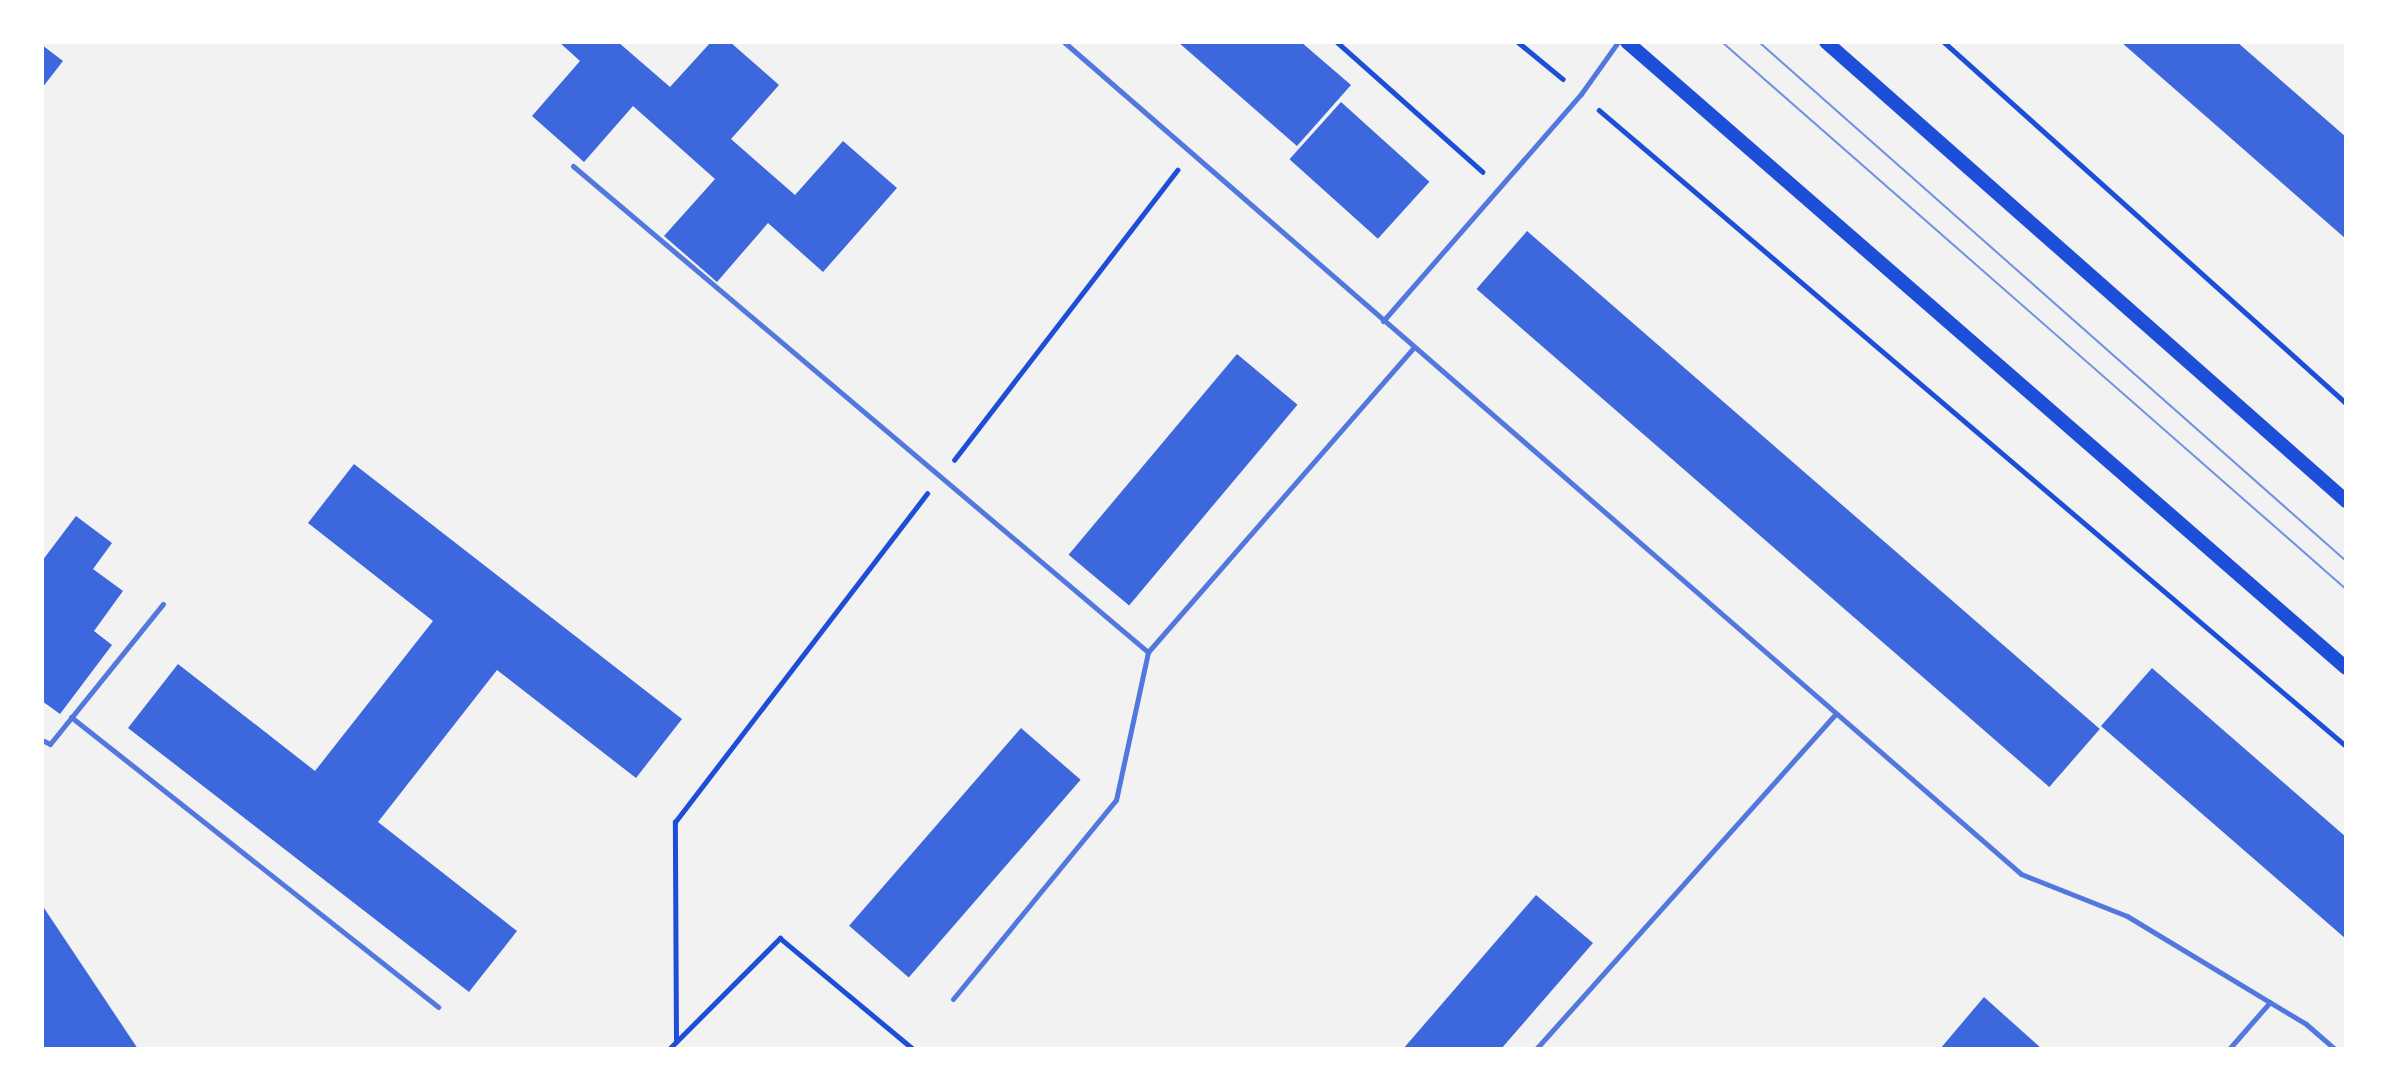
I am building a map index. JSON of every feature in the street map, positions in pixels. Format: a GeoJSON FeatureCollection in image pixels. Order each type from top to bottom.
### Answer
{"type":"FeatureCollection","features":[{"type":"Feature","properties":{"kind":"main road"},"geometry":{"type":"LineString","coordinates":[[1626,42],[2346,668]]}},
{"type":"Feature","properties":{"kind":"main road"},"geometry":{"type":"LineString","coordinates":[[1826,42],[2346,501]]}},
{"type":"Feature","properties":{"kind":"lane"},"geometry":{"type":"LineString","coordinates":[[1064,42],[2021,874],[2127,916],[2270,1002],[2335,1049]]}},
{"type":"Feature","properties":{"kind":"lane"},"geometry":{"type":"LineString","coordinates":[[1383,321],[1581,94],[1618,42]]}},
{"type":"Feature","properties":{"kind":"lane"},"geometry":{"type":"LineString","coordinates":[[573,166],[1148,652]]}},
{"type":"Feature","properties":{"kind":"lane"},"geometry":{"type":"LineString","coordinates":[[953,999],[1116,800],[1148,652],[1413,348]]}},
{"type":"Feature","properties":{"kind":"lane"},"geometry":{"type":"LineString","coordinates":[[42,740],[50,744],[163,604]]}},
{"type":"Feature","properties":{"kind":"lane"},"geometry":{"type":"LineString","coordinates":[[1536,1049],[1836,714]]}},
{"type":"Feature","properties":{"kind":"lane"},"geometry":{"type":"LineString","coordinates":[[71,717],[438,1007]]}},
{"type":"Feature","properties":{"kind":"lane"},"geometry":{"type":"LineString","coordinates":[[2229,1049],[2270,1002]]}},
{"type":"Feature","properties":{"kind":"path"},"geometry":{"type":"LineString","coordinates":[[1337,42],[1500,187]]}},
{"type":"Feature","properties":{"kind":"path"},"geometry":{"type":"LineString","coordinates":[[1518,42],[2346,746]]}},
{"type":"Feature","properties":{"kind":"path"},"geometry":{"type":"LineString","coordinates":[[1944,42],[2346,404]]}},
{"type":"Feature","properties":{"kind":"path"},"geometry":{"type":"LineString","coordinates":[[676,1042],[675,822],[1191,153]]}},
{"type":"Feature","properties":{"kind":"path"},"geometry":{"type":"LineString","coordinates":[[669,1049],[780,938],[914,1049]]}},
{"type":"Feature","properties":{"kind":"building"},"geometry":{"type":"Polygon","coordinates":[[[559,42],[618,42],[670,87],[711,42],[730,42],[779,85],[731,139],[795,195],[843,141],[897,188],[823,272],[768,223],[717,282],[664,236],[715,179],[633,106],[584,162],[532,116],[580,61],[559,42]]]}},
{"type":"Feature","properties":{"kind":"building"},"geometry":{"type":"Polygon","coordinates":[[[1178,42],[1301,42],[1351,85],[1297,146],[1178,42]]]}},
{"type":"Feature","properties":{"kind":"building"},"geometry":{"type":"Polygon","coordinates":[[[2121,42],[2237,42],[2346,137],[2346,239],[2121,42]]]}},
{"type":"Feature","properties":{"kind":"building"},"geometry":{"type":"Polygon","coordinates":[[[42,45],[63,61],[42,88],[42,45]]]}},
{"type":"Feature","properties":{"kind":"building"},"geometry":{"type":"Polygon","coordinates":[[[1341,102],[1429,182],[1378,239],[1289,159],[1341,102]]]}},
{"type":"Feature","properties":{"kind":"building"},"geometry":{"type":"Polygon","coordinates":[[[1527,231],[2100,729],[2049,787],[1476,289],[1527,231]]]}},
{"type":"Feature","properties":{"kind":"building"},"geometry":{"type":"Polygon","coordinates":[[[1237,354],[1298,405],[1129,605],[1069,555],[1237,354]]]}},
{"type":"Feature","properties":{"kind":"building"},"geometry":{"type":"Polygon","coordinates":[[[354,464],[682,719],[636,778],[497,670],[378,822],[517,931],[469,992],[128,728],[178,664],[315,771],[433,621],[308,523],[354,464]]]}},
{"type":"Feature","properties":{"kind":"building"},"geometry":{"type":"Polygon","coordinates":[[[76,516],[112,543],[93,569],[123,591],[94,631],[112,645],[60,714],[42,701],[42,561],[76,516]]]}},
{"type":"Feature","properties":{"kind":"building"},"geometry":{"type":"Polygon","coordinates":[[[2152,668],[2346,837],[2346,939],[2101,726],[2152,668]]]}},
{"type":"Feature","properties":{"kind":"building"},"geometry":{"type":"Polygon","coordinates":[[[1021,728],[1081,780],[909,978],[849,926],[1021,728]]]}},
{"type":"Feature","properties":{"kind":"building"},"geometry":{"type":"Polygon","coordinates":[[[1536,895],[1593,943],[1501,1049],[1403,1049],[1536,895]]]}},
{"type":"Feature","properties":{"kind":"building"},"geometry":{"type":"Polygon","coordinates":[[[42,905],[138,1049],[42,1047],[42,905]]]}},
{"type":"Feature","properties":{"kind":"building"},"geometry":{"type":"Polygon","coordinates":[[[1984,997],[2042,1049],[1940,1049],[1984,997]]]}},
{"type":"Feature","properties":{"kind":"tram line"},"geometry":{"type":"LineString","coordinates":[[1722,42],[2346,589]]}},
{"type":"Feature","properties":{"kind":"tram line"},"geometry":{"type":"LineString","coordinates":[[1759,42],[2346,561]]}}]}
